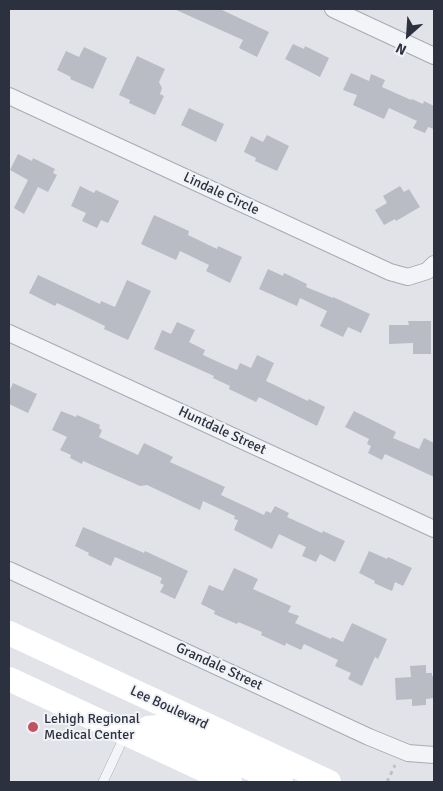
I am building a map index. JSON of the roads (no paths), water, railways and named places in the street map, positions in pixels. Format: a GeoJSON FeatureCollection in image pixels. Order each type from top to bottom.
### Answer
{"type":"FeatureCollection","features":[{"type":"Feature","properties":{"kind":"main road","name":"Lee Boulevard"},"geometry":{"type":"LineString","coordinates":[[9,634],[328,782]]}},
{"type":"Feature","properties":{"kind":"main road"},"geometry":{"type":"LineString","coordinates":[[9,679],[219,780]]}},
{"type":"Feature","properties":{"kind":"main road"},"geometry":{"type":"LineString","coordinates":[[128,735],[148,728],[158,727],[281,782]]}},
{"type":"Feature","properties":{"kind":"main road"},"geometry":{"type":"LineString","coordinates":[[321,782],[328,782]]}},
{"type":"Feature","properties":{"kind":"street"},"geometry":{"type":"LineString","coordinates":[[333,9],[434,56]]}},
{"type":"Feature","properties":{"kind":"street","name":"Lindale Circle"},"geometry":{"type":"LineString","coordinates":[[9,96],[390,272],[408,277],[427,271],[434,264]]}},
{"type":"Feature","properties":{"kind":"street","name":"Huntdale Street"},"geometry":{"type":"LineString","coordinates":[[9,334],[434,529]]}},
{"type":"Feature","properties":{"kind":"street","name":"Grandale Street"},"geometry":{"type":"LineString","coordinates":[[9,570],[369,737],[408,753],[433,755]]}},
{"type":"Feature","properties":{"kind":"lane"},"geometry":{"type":"LineString","coordinates":[[103,782],[128,735]]}},
{"type":"Feature","properties":{"kind":"place","name":"Lehigh Regional Medical Center"},"geometry":{"type":"Point","coordinates":[33,727]}}]}
